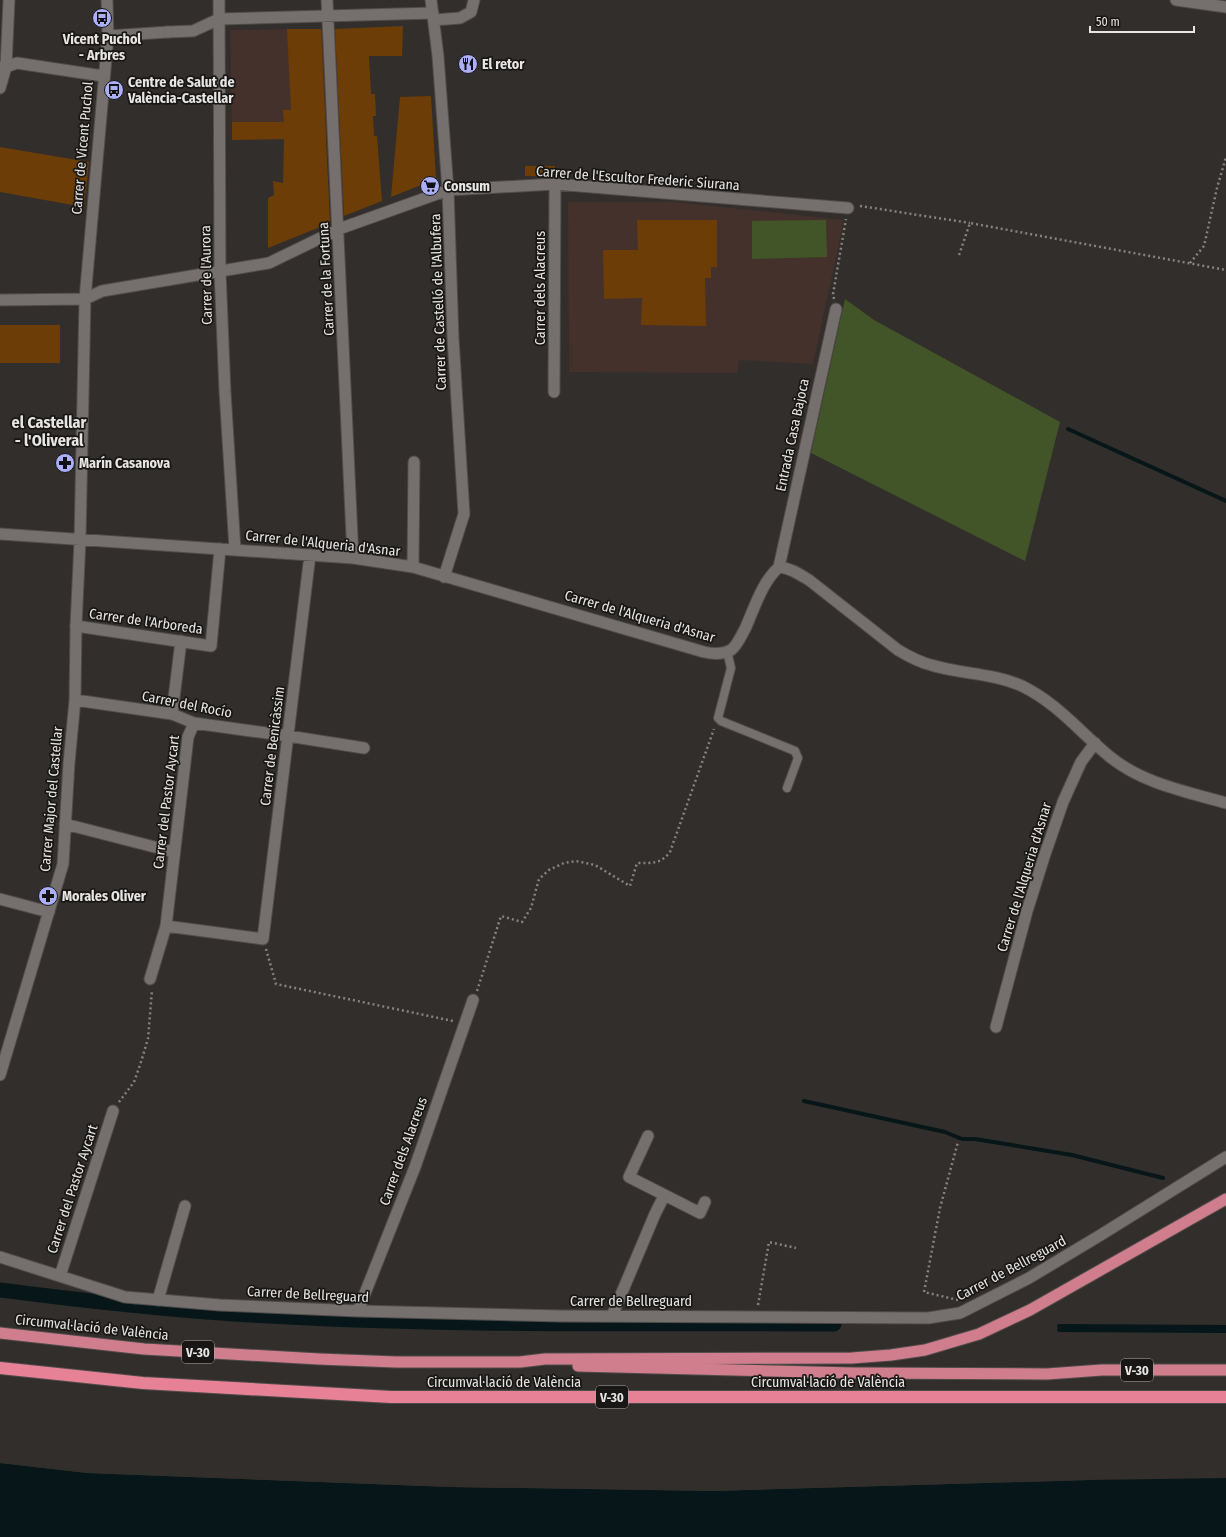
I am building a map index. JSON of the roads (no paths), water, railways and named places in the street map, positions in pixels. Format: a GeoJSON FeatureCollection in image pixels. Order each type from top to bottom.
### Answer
{"type":"FeatureCollection","features":[{"type":"Feature","properties":{"kind":"highway"},"geometry":{"type":"LineString","coordinates":[[520,1362],[545,1359],[852,1358],[892,1355],[925,1350],[979,1334],[1030,1310],[1226,1199]]}},
{"type":"Feature","properties":{"kind":"highway","name":"Circumval·lació de València"},"geometry":{"type":"LineString","coordinates":[[0,1333],[144,1349],[396,1362],[520,1362],[545,1365],[853,1373],[1048,1374],[1102,1370],[1226,1370]]}},
{"type":"Feature","properties":{"kind":"highway","name":"Circumval·lació de València"},"geometry":{"type":"LineString","coordinates":[[0,1368],[143,1383],[391,1397],[1226,1397]]}},
{"type":"Feature","properties":{"kind":"street"},"geometry":{"type":"LineString","coordinates":[[0,88],[9,0]]}},
{"type":"Feature","properties":{"kind":"street","name":"Carrer de Vicent Puchol"},"geometry":{"type":"LineString","coordinates":[[80,540],[85,299],[108,36],[107,0]]}},
{"type":"Feature","properties":{"kind":"street","name":"Carrer de l'Aurora"},"geometry":{"type":"LineString","coordinates":[[219,0],[220,271],[225,392],[235,549]]}},
{"type":"Feature","properties":{"kind":"street","name":"Carrer de la Fortuna"},"geometry":{"type":"LineString","coordinates":[[327,0],[353,558]]}},
{"type":"Feature","properties":{"kind":"street","name":"Carrer de Castelló de l'Albufera"},"geometry":{"type":"LineString","coordinates":[[431,0],[438,56],[448,190],[453,338],[464,514],[444,577]]}},
{"type":"Feature","properties":{"kind":"street"},"geometry":{"type":"LineString","coordinates":[[108,36],[193,31],[219,19],[328,16],[460,18],[471,12],[474,0]]}},
{"type":"Feature","properties":{"kind":"street"},"geometry":{"type":"LineString","coordinates":[[1176,0],[1226,7]]}},
{"type":"Feature","properties":{"kind":"street"},"geometry":{"type":"LineString","coordinates":[[3,67],[17,64],[104,76]]}},
{"type":"Feature","properties":{"kind":"street","name":"Carrer de l'Escultor Frederic Siurana"},"geometry":{"type":"LineString","coordinates":[[85,299],[102,291],[269,263],[338,229],[448,190],[555,184],[848,208]]}},
{"type":"Feature","properties":{"kind":"street","name":"Carrer dels Alacreus"},"geometry":{"type":"LineString","coordinates":[[554,392],[555,184]]}},
{"type":"Feature","properties":{"kind":"street"},"geometry":{"type":"LineString","coordinates":[[0,300],[85,299]]}},
{"type":"Feature","properties":{"kind":"street","name":"Entrada Casa Bajoca"},"geometry":{"type":"LineString","coordinates":[[779,567],[836,309]]}},
{"type":"Feature","properties":{"kind":"street"},"geometry":{"type":"LineString","coordinates":[[413,567],[414,462]]}},
{"type":"Feature","properties":{"kind":"street","name":"Carrer de l'Alqueria d'Asnar"},"geometry":{"type":"LineString","coordinates":[[0,534],[353,558],[413,567],[715,654],[732,649],[741,637],[763,590],[774,571],[779,567]]}},
{"type":"Feature","properties":{"kind":"street","name":"Carrer Major del Castellar"},"geometry":{"type":"LineString","coordinates":[[0,1075],[63,864],[75,700],[76,626],[80,540]]}},
{"type":"Feature","properties":{"kind":"street","name":"Carrer de l'Arboreda"},"geometry":{"type":"LineString","coordinates":[[76,626],[212,646],[220,549]]}},
{"type":"Feature","properties":{"kind":"street","name":"Carrer de Benicàssim"},"geometry":{"type":"LineString","coordinates":[[166,926],[263,940],[310,555]]}},
{"type":"Feature","properties":{"kind":"street"},"geometry":{"type":"LineString","coordinates":[[779,567],[797,572],[809,580],[898,650],[912,658],[931,665],[999,679],[1021,686],[1046,700],[1073,722],[1110,757],[1140,775],[1175,788],[1226,803]]}},
{"type":"Feature","properties":{"kind":"street"},"geometry":{"type":"LineString","coordinates":[[172,714],[181,641]]}},
{"type":"Feature","properties":{"kind":"street","name":"Carrer del Rocío"},"geometry":{"type":"LineString","coordinates":[[75,700],[172,714],[194,723],[364,748]]}},
{"type":"Feature","properties":{"kind":"street","name":"Carrer del Pastor Aycart"},"geometry":{"type":"LineString","coordinates":[[150,979],[166,926],[188,737],[194,723]]}},
{"type":"Feature","properties":{"kind":"street","name":"Carrer de l'Alqueria d'Asnar"},"geometry":{"type":"LineString","coordinates":[[996,1027],[1027,911],[1063,802],[1081,762],[1095,743]]}},
{"type":"Feature","properties":{"kind":"street"},"geometry":{"type":"LineString","coordinates":[[66,824],[174,852]]}},
{"type":"Feature","properties":{"kind":"street"},"geometry":{"type":"LineString","coordinates":[[0,899],[49,912]]}},
{"type":"Feature","properties":{"kind":"street","name":"Carrer dels Alacreus"},"geometry":{"type":"LineString","coordinates":[[358,1311],[415,1167],[473,1000]]}},
{"type":"Feature","properties":{"kind":"street","name":"Carrer del Pastor Aycart"},"geometry":{"type":"LineString","coordinates":[[60,1276],[113,1111]]}},
{"type":"Feature","properties":{"kind":"street"},"geometry":{"type":"LineString","coordinates":[[648,1136],[629,1177],[700,1213],[705,1202]]}},
{"type":"Feature","properties":{"kind":"street","name":"Carrer de Bellreguard"},"geometry":{"type":"LineString","coordinates":[[0,1257],[126,1297],[220,1305],[358,1311],[612,1316],[928,1318],[960,1313],[1029,1278],[1100,1236],[1226,1157]]}},
{"type":"Feature","properties":{"kind":"street"},"geometry":{"type":"LineString","coordinates":[[612,1316],[664,1196]]}},
{"type":"Feature","properties":{"kind":"street"},"geometry":{"type":"LineString","coordinates":[[158,1300],[185,1206]]}},
{"type":"Feature","properties":{"kind":"lane"},"geometry":{"type":"LineString","coordinates":[[727,651],[731,668],[718,718],[721,721],[795,751],[798,758],[787,788]]}},
{"type":"Feature","properties":{"kind":"waterway"},"geometry":{"type":"LineString","coordinates":[[1068,429],[1226,501]]}},
{"type":"Feature","properties":{"kind":"waterway"},"geometry":{"type":"LineString","coordinates":[[804,1101],[945,1132],[962,1139],[975,1139],[1072,1155],[1163,1178]]}},
{"type":"Feature","properties":{"kind":"waterway"},"geometry":{"type":"LineString","coordinates":[[0,1290],[176,1310],[309,1318],[534,1324],[834,1324]]}},
{"type":"Feature","properties":{"kind":"waterway"},"geometry":{"type":"LineString","coordinates":[[0,1295],[89,1306],[232,1318],[357,1325],[834,1328]]}},
{"type":"Feature","properties":{"kind":"waterway"},"geometry":{"type":"LineString","coordinates":[[1059,1326],[1226,1327]]}},
{"type":"Feature","properties":{"kind":"waterway"},"geometry":{"type":"LineString","coordinates":[[1059,1330],[1226,1331]]}},
{"type":"Feature","properties":{"kind":"place","name":"Vicent Puchol - Arbres"},"geometry":{"type":"Point","coordinates":[102,18]}},
{"type":"Feature","properties":{"kind":"place","name":"El retor"},"geometry":{"type":"Point","coordinates":[468,64]}},
{"type":"Feature","properties":{"kind":"place","name":"Centre de Salut de València-Castellar"},"geometry":{"type":"Point","coordinates":[114,90]}},
{"type":"Feature","properties":{"kind":"place","name":"Consum"},"geometry":{"type":"Point","coordinates":[430,186]}},
{"type":"Feature","properties":{"kind":"place","name":"Marín Casanova"},"geometry":{"type":"Point","coordinates":[65,463]}},
{"type":"Feature","properties":{"kind":"place","name":"Morales Oliver"},"geometry":{"type":"Point","coordinates":[48,896]}},
{"type":"Feature","properties":{"kind":"district","name":"el Castellar - l'Oliveral"},"geometry":{"type":"Point","coordinates":[49,431]}}]}
